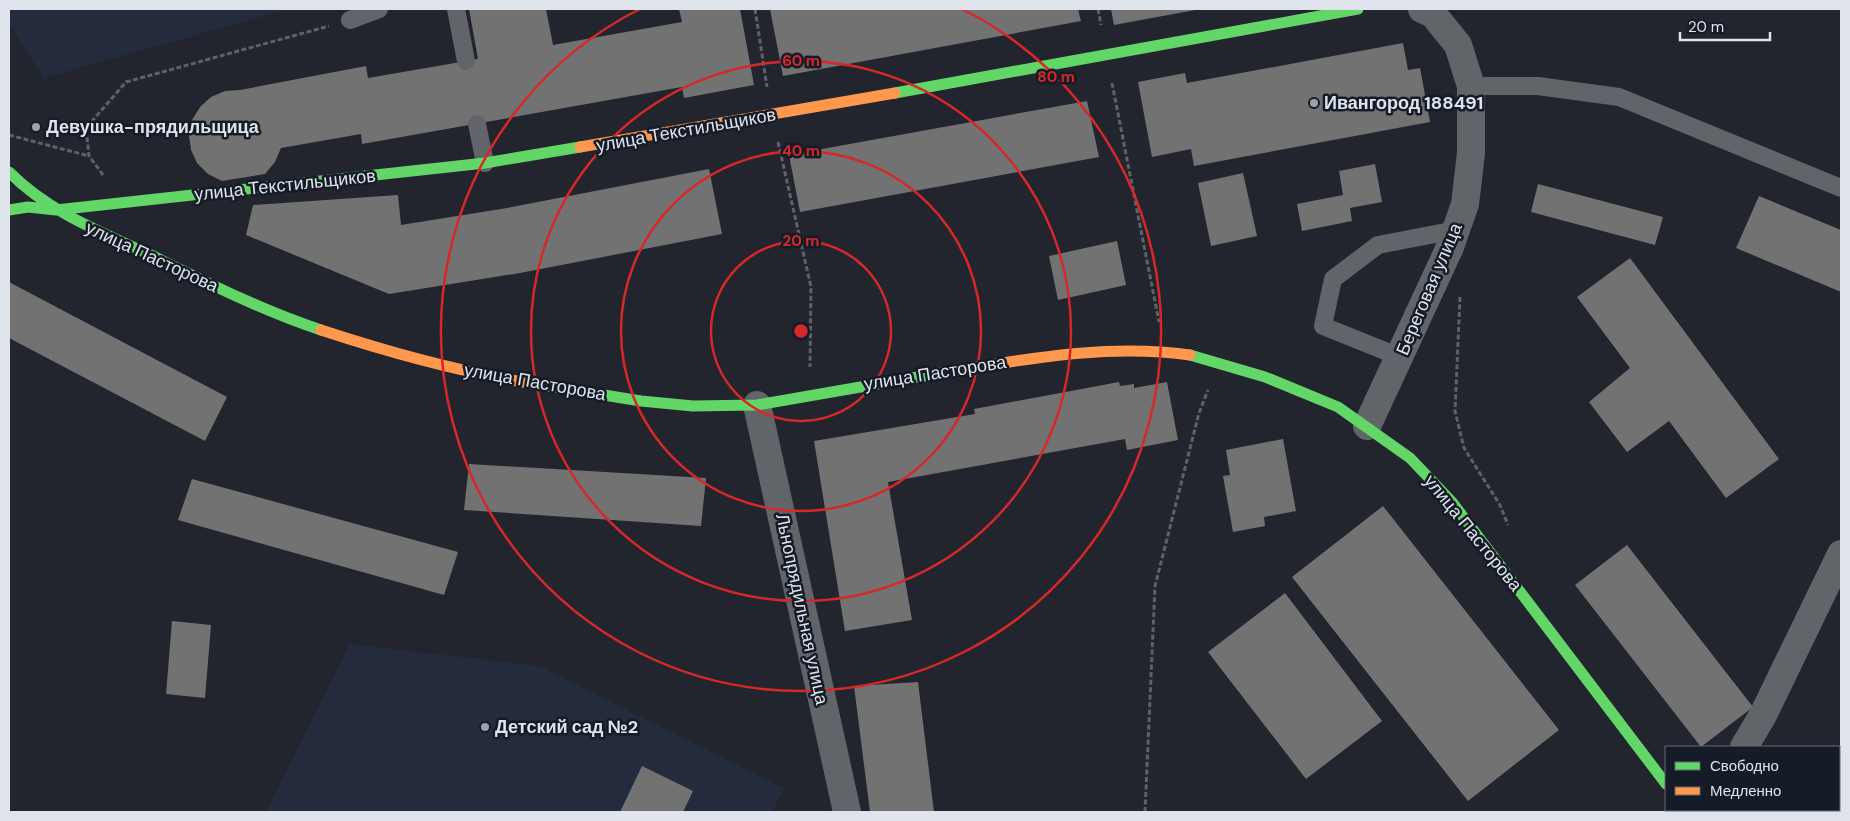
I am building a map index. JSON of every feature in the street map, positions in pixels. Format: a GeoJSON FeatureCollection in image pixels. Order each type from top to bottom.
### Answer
{"type":"FeatureCollection","features":[{"type":"Feature","properties":{"kind":"street","name":"улица Текстильщиков"},"geometry":{"type":"LineString","coordinates":[[9,210],[28,207],[56,210],[485,163],[772,115],[1358,9]]}},
{"type":"Feature","properties":{"kind":"street"},"geometry":{"type":"LineString","coordinates":[[1422,9],[1433,14],[1458,45],[1472,86]]}},
{"type":"Feature","properties":{"kind":"street","name":"Береговая улица"},"geometry":{"type":"LineString","coordinates":[[1367,426],[1450,248],[1465,204],[1472,153],[1472,86]]}},
{"type":"Feature","properties":{"kind":"street"},"geometry":{"type":"LineString","coordinates":[[9,172],[25,188],[56,210]]}},
{"type":"Feature","properties":{"kind":"street","name":"улица Пасторова"},"geometry":{"type":"LineString","coordinates":[[56,210],[250,303],[315,328],[376,348],[509,380],[641,401],[693,406],[757,405],[910,376],[1018,360],[1112,350],[1164,351],[1220,362],[1265,377],[1338,407],[1410,458],[1452,502],[1665,783]]}},
{"type":"Feature","properties":{"kind":"street","name":"Льнопрядильная улица"},"geometry":{"type":"LineString","coordinates":[[757,405],[847,812]]}},
{"type":"Feature","properties":{"kind":"street"},"geometry":{"type":"LineString","coordinates":[[1745,746],[1763,715],[1841,554]]}},
{"type":"Feature","properties":{"kind":"lane"},"geometry":{"type":"LineString","coordinates":[[350,20],[379,9]]}},
{"type":"Feature","properties":{"kind":"lane"},"geometry":{"type":"LineString","coordinates":[[456,9],[466,61]]}},
{"type":"Feature","properties":{"kind":"lane"},"geometry":{"type":"LineString","coordinates":[[1472,86],[1538,86],[1619,97],[1841,188]]}},
{"type":"Feature","properties":{"kind":"lane"},"geometry":{"type":"LineString","coordinates":[[477,124],[485,163]]}},
{"type":"Feature","properties":{"kind":"lane"},"geometry":{"type":"LineString","coordinates":[[1400,357],[1323,326],[1333,279],[1378,245],[1456,230]]}},
{"type":"Feature","properties":{"kind":"path"},"geometry":{"type":"LineString","coordinates":[[755,9],[772,115],[811,287],[809,395]]}},
{"type":"Feature","properties":{"kind":"path"},"geometry":{"type":"LineString","coordinates":[[1098,9],[1164,351]]}},
{"type":"Feature","properties":{"kind":"path"},"geometry":{"type":"LineString","coordinates":[[133,202],[107,181],[89,156],[86,128],[126,82],[350,20]]}},
{"type":"Feature","properties":{"kind":"path"},"geometry":{"type":"LineString","coordinates":[[9,136],[89,156]]}},
{"type":"Feature","properties":{"kind":"path"},"geometry":{"type":"LineString","coordinates":[[1460,297],[1456,411],[1464,448],[1500,505],[1511,531]]}},
{"type":"Feature","properties":{"kind":"path"},"geometry":{"type":"LineString","coordinates":[[1145,812],[1155,586],[1199,413],[1220,362]]}},
{"type":"Feature","properties":{"kind":"shaded area"},"geometry":{"type":"Polygon","coordinates":[[[9,9],[289,9],[44,78],[9,24],[9,9]]]}},
{"type":"Feature","properties":{"kind":"shaded area","name":"Детский сад №2"},"geometry":{"type":"Polygon","coordinates":[[[350,644],[539,666],[784,788],[772,812],[266,812],[350,644]]]}},
{"type":"Feature","properties":{"kind":"building"},"geometry":{"type":"Polygon","coordinates":[[[469,9],[546,9],[553,45],[682,22],[679,9],[740,9],[754,85],[684,98],[682,87],[362,144],[361,134],[281,148],[275,162],[265,174],[222,181],[208,174],[197,163],[191,150],[189,135],[192,120],[200,107],[211,97],[225,91],[240,90],[366,66],[368,78],[478,59],[469,9]]]}},
{"type":"Feature","properties":{"kind":"building"},"geometry":{"type":"Polygon","coordinates":[[[770,9],[1078,9],[1081,21],[783,76],[770,9]]]}},
{"type":"Feature","properties":{"kind":"building"},"geometry":{"type":"Polygon","coordinates":[[[1111,9],[1194,9],[1195,10],[1114,25],[1111,9]]]}},
{"type":"Feature","properties":{"kind":"building"},"geometry":{"type":"Polygon","coordinates":[[[1403,43],[1408,70],[1420,68],[1430,122],[1194,166],[1191,149],[1152,157],[1138,82],[1185,73],[1187,83],[1403,43]]]}},
{"type":"Feature","properties":{"kind":"building"},"geometry":{"type":"Polygon","coordinates":[[[1087,101],[1099,157],[800,212],[789,155],[1087,101]]]}},
{"type":"Feature","properties":{"kind":"building"},"geometry":{"type":"Polygon","coordinates":[[[1375,164],[1382,202],[1350,208],[1352,221],[1302,231],[1297,204],[1343,195],[1339,171],[1375,164]]]}},
{"type":"Feature","properties":{"kind":"building"},"geometry":{"type":"Polygon","coordinates":[[[709,169],[722,234],[520,273],[389,294],[246,235],[253,205],[398,195],[401,225],[507,208],[709,169]]]}},
{"type":"Feature","properties":{"kind":"building"},"geometry":{"type":"Polygon","coordinates":[[[1243,173],[1257,236],[1211,246],[1198,183],[1243,173]]]}},
{"type":"Feature","properties":{"kind":"building"},"geometry":{"type":"Polygon","coordinates":[[[1538,184],[1663,217],[1655,245],[1531,212],[1538,184]]]}},
{"type":"Feature","properties":{"kind":"building"},"geometry":{"type":"Polygon","coordinates":[[[1759,196],[1841,230],[1841,292],[1736,248],[1759,196]]]}},
{"type":"Feature","properties":{"kind":"building"},"geometry":{"type":"Polygon","coordinates":[[[1117,241],[1126,285],[1058,300],[1049,256],[1117,241]]]}},
{"type":"Feature","properties":{"kind":"building"},"geometry":{"type":"Polygon","coordinates":[[[1630,258],[1779,459],[1726,498],[1669,421],[1627,452],[1589,402],[1630,368],[1577,297],[1630,258]]]}},
{"type":"Feature","properties":{"kind":"building"},"geometry":{"type":"Polygon","coordinates":[[[9,282],[227,397],[205,441],[9,338],[9,282]]]}},
{"type":"Feature","properties":{"kind":"building"},"geometry":{"type":"Polygon","coordinates":[[[1119,382],[1120,386],[1134,384],[1134,388],[1167,382],[1178,440],[1127,450],[1125,439],[888,482],[912,620],[845,631],[814,441],[975,414],[974,409],[1119,382]]]}},
{"type":"Feature","properties":{"kind":"building"},"geometry":{"type":"Polygon","coordinates":[[[1283,439],[1296,511],[1264,517],[1265,526],[1233,532],[1223,476],[1230,475],[1226,450],[1283,439]]]}},
{"type":"Feature","properties":{"kind":"building"},"geometry":{"type":"Polygon","coordinates":[[[469,464],[706,478],[701,526],[464,510],[469,464]]]}},
{"type":"Feature","properties":{"kind":"building"},"geometry":{"type":"Polygon","coordinates":[[[192,479],[458,552],[444,595],[178,520],[192,479]]]}},
{"type":"Feature","properties":{"kind":"building"},"geometry":{"type":"Polygon","coordinates":[[[1383,506],[1559,730],[1468,801],[1292,577],[1383,506]]]}},
{"type":"Feature","properties":{"kind":"building"},"geometry":{"type":"Polygon","coordinates":[[[1627,545],[1753,707],[1700,746],[1575,585],[1627,545]]]}},
{"type":"Feature","properties":{"kind":"building"},"geometry":{"type":"Polygon","coordinates":[[[1285,593],[1382,721],[1306,779],[1208,652],[1285,593]]]}},
{"type":"Feature","properties":{"kind":"building"},"geometry":{"type":"Polygon","coordinates":[[[172,621],[211,625],[205,698],[166,694],[172,621]]]}},
{"type":"Feature","properties":{"kind":"building"},"geometry":{"type":"Polygon","coordinates":[[[918,682],[934,812],[870,812],[854,686],[918,682]]]}},
{"type":"Feature","properties":{"kind":"building"},"geometry":{"type":"Polygon","coordinates":[[[642,766],[693,791],[683,812],[620,812],[642,766]]]}},
{"type":"Feature","properties":{"kind":"traffic: fast"},"geometry":{"type":"LineString","coordinates":[[895,93],[1358,9]]}},
{"type":"Feature","properties":{"kind":"traffic: fast"},"geometry":{"type":"LineString","coordinates":[[9,210],[28,207],[56,210],[485,163],[580,147]]}},
{"type":"Feature","properties":{"kind":"traffic: fast"},"geometry":{"type":"LineString","coordinates":[[9,172],[41,199],[95,230],[236,296],[321,330]]}},
{"type":"Feature","properties":{"kind":"traffic: fast"},"geometry":{"type":"LineString","coordinates":[[1190,355],[1265,377],[1338,407],[1410,458],[1452,502],[1665,783]]}},
{"type":"Feature","properties":{"kind":"traffic: fast"},"geometry":{"type":"LineString","coordinates":[[536,384],[641,401],[693,406],[757,405],[964,369]]}},
{"type":"Feature","properties":{"kind":"traffic: slow"},"geometry":{"type":"LineString","coordinates":[[580,147],[895,93]]}},
{"type":"Feature","properties":{"kind":"traffic: slow"},"geometry":{"type":"LineString","coordinates":[[321,330],[427,361],[481,374],[536,384]]}},
{"type":"Feature","properties":{"kind":"traffic: slow"},"geometry":{"type":"LineString","coordinates":[[964,369],[1048,356],[1105,351],[1162,352],[1190,355]]}},
{"type":"Feature","properties":{"kind":"place","name":"Ивангород 188491"},"geometry":{"type":"Point","coordinates":[1314,103]}},
{"type":"Feature","properties":{"kind":"place","name":"Девушка-прядильщица"},"geometry":{"type":"Point","coordinates":[36,127]}},
{"type":"Feature","properties":{"kind":"place","name":"Детский сад №2"},"geometry":{"type":"Point","coordinates":[485,727]}}]}
